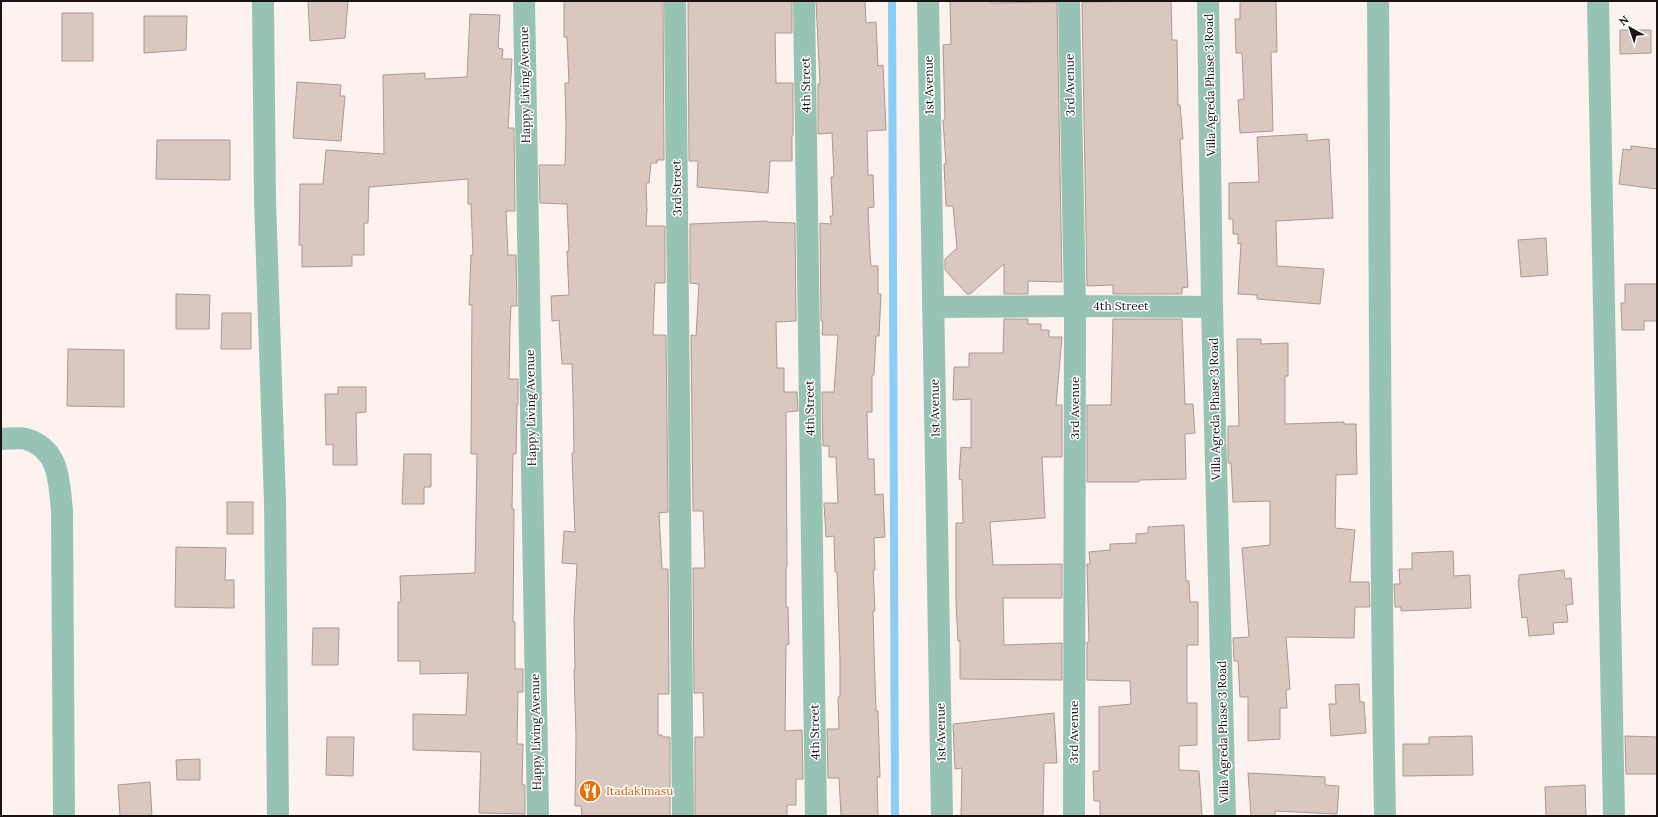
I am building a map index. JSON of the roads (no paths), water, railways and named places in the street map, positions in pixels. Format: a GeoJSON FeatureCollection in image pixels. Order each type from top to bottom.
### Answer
{"type":"FeatureCollection","features":[{"type":"Feature","properties":{"kind":"street"},"geometry":{"type":"LineString","coordinates":[[263,1],[266,200],[275,502],[278,816]]}},
{"type":"Feature","properties":{"kind":"street","name":"Happy Living Avenue"},"geometry":{"type":"LineString","coordinates":[[524,1],[538,816]]}},
{"type":"Feature","properties":{"kind":"street","name":"3rd Street"},"geometry":{"type":"LineString","coordinates":[[675,1],[683,816]]}},
{"type":"Feature","properties":{"kind":"street","name":"4th Street"},"geometry":{"type":"LineString","coordinates":[[804,1],[816,816]]}},
{"type":"Feature","properties":{"kind":"street","name":"1st Avenue"},"geometry":{"type":"LineString","coordinates":[[928,1],[942,816]]}},
{"type":"Feature","properties":{"kind":"street","name":"3rd Avenue"},"geometry":{"type":"LineString","coordinates":[[1069,1],[1075,306],[1074,816]]}},
{"type":"Feature","properties":{"kind":"street","name":"Villa Agreda Phase 3 Road"},"geometry":{"type":"LineString","coordinates":[[1208,1],[1212,307],[1225,816]]}},
{"type":"Feature","properties":{"kind":"street"},"geometry":{"type":"LineString","coordinates":[[1378,1],[1381,356],[1381,593],[1385,816]]}},
{"type":"Feature","properties":{"kind":"street"},"geometry":{"type":"LineString","coordinates":[[1598,1],[1614,816]]}},
{"type":"Feature","properties":{"kind":"street","name":"4th Street"},"geometry":{"type":"LineString","coordinates":[[933,307],[1212,307]]}},
{"type":"Feature","properties":{"kind":"street"},"geometry":{"type":"LineString","coordinates":[[1,439],[25,439],[44,447],[51,456],[58,474],[62,511],[64,816]]}},
{"type":"Feature","properties":{"kind":"waterway"},"geometry":{"type":"LineString","coordinates":[[892,1],[895,816]]}},
{"type":"Feature","properties":{"kind":"place","name":"Itadakimasu"},"geometry":{"type":"Point","coordinates":[590,791]}}]}
